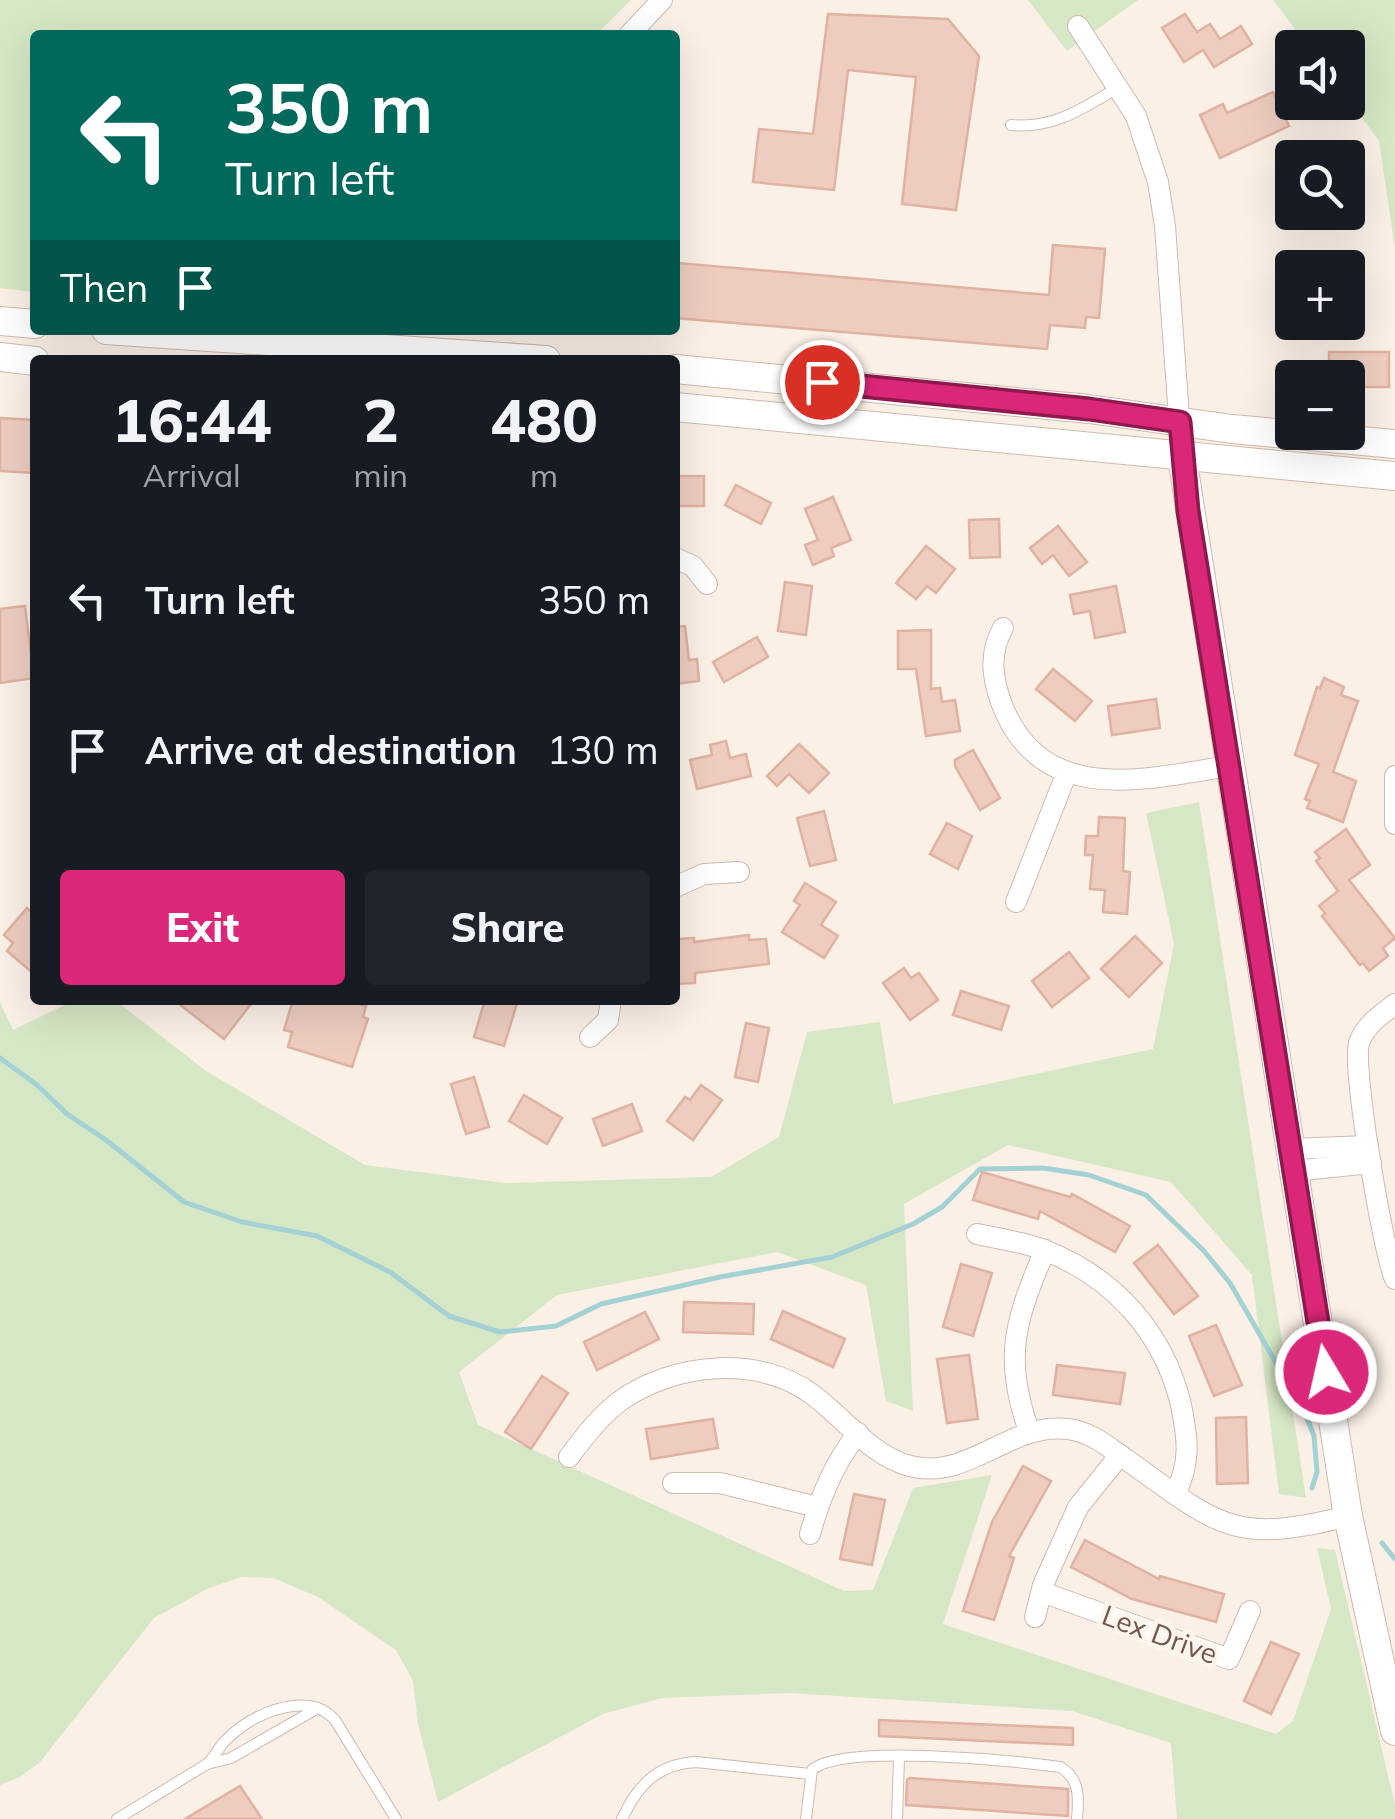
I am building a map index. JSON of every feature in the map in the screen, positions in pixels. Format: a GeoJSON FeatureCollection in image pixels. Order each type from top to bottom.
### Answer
{"type":"FeatureCollection","features":[{"type":"Feature","properties":{"kind":"main road"},"geometry":{"type":"LineString","coordinates":[[0,320],[30,323]]}},
{"type":"Feature","properties":{"kind":"main road"},"geometry":{"type":"LineString","coordinates":[[158,335],[305,349],[436,355]]}},
{"type":"Feature","properties":{"kind":"main road"},"geometry":{"type":"LineString","coordinates":[[0,357],[30,360]]}},
{"type":"Feature","properties":{"kind":"main road"},"geometry":{"type":"LineString","coordinates":[[680,369],[860,385],[1395,444]]}},
{"type":"Feature","properties":{"kind":"main road"},"geometry":{"type":"LineString","coordinates":[[680,407],[845,420],[1395,476]]}},
{"type":"Feature","properties":{"kind":"main road"},"geometry":{"type":"LineString","coordinates":[[1182,457],[1348,1516],[1395,1731]]}},
{"type":"Feature","properties":{"kind":"street"},"geometry":{"type":"LineString","coordinates":[[634,30],[662,0]]}},
{"type":"Feature","properties":{"kind":"street"},"geometry":{"type":"LineString","coordinates":[[1078,26],[1120,87],[1144,135],[1158,182],[1165,226],[1182,457]]}},
{"type":"Feature","properties":{"kind":"street"},"geometry":{"type":"LineString","coordinates":[[680,560],[693,566],[708,584]]}},
{"type":"Feature","properties":{"kind":"street"},"geometry":{"type":"LineString","coordinates":[[1002,628],[993,654],[993,672],[1004,710],[1035,751],[1067,772],[1089,780],[1114,782],[1229,766]]}},
{"type":"Feature","properties":{"kind":"street"},"geometry":{"type":"LineString","coordinates":[[1016,902],[1067,772]]}},
{"type":"Feature","properties":{"kind":"street"},"geometry":{"type":"LineString","coordinates":[[1395,776],[1395,824]]}},
{"type":"Feature","properties":{"kind":"street"},"geometry":{"type":"LineString","coordinates":[[680,885],[704,874],[740,872]]}},
{"type":"Feature","properties":{"kind":"street"},"geometry":{"type":"LineString","coordinates":[[1395,1004],[1366,1028],[1359,1044],[1358,1062],[1388,1260],[1395,1279]]}},
{"type":"Feature","properties":{"kind":"street"},"geometry":{"type":"LineString","coordinates":[[590,1037],[608,1020],[611,1005]]}},
{"type":"Feature","properties":{"kind":"street"},"geometry":{"type":"LineString","coordinates":[[1291,1160],[1370,1154]]}},
{"type":"Feature","properties":{"kind":"street"},"geometry":{"type":"LineString","coordinates":[[977,1234],[1044,1250],[1104,1283],[1128,1302],[1164,1354],[1175,1381],[1188,1446],[1185,1475],[1175,1494]]}},
{"type":"Feature","properties":{"kind":"street"},"geometry":{"type":"LineString","coordinates":[[1030,1431],[1015,1382],[1014,1354],[1020,1313],[1044,1250]]}},
{"type":"Feature","properties":{"kind":"street"},"geometry":{"type":"LineString","coordinates":[[569,1457],[624,1398],[661,1380],[721,1368],[750,1370],[810,1392],[895,1461],[930,1470],[970,1460],[1030,1431],[1053,1428],[1079,1431],[1102,1441],[1206,1516],[1247,1529],[1300,1528],[1348,1516]]}},
{"type":"Feature","properties":{"kind":"street"},"geometry":{"type":"LineString","coordinates":[[810,1534],[840,1456],[858,1433]]}},
{"type":"Feature","properties":{"kind":"street"},"geometry":{"type":"LineString","coordinates":[[1035,1617],[1078,1507],[1120,1455]]}},
{"type":"Feature","properties":{"kind":"street"},"geometry":{"type":"LineString","coordinates":[[673,1483],[720,1483],[818,1507]]}},
{"type":"Feature","properties":{"kind":"street","name":"Lex Drive"},"geometry":{"type":"LineString","coordinates":[[1042,1592],[1229,1659],[1250,1612]]}},
{"type":"Feature","properties":{"kind":"lane"},"geometry":{"type":"LineString","coordinates":[[1012,125],[1032,127],[1059,122],[1120,87]]}},
{"type":"Feature","properties":{"kind":"lane"},"geometry":{"type":"LineString","coordinates":[[208,1764],[231,1735],[264,1715],[298,1705],[318,1708],[335,1720],[396,1819]]}},
{"type":"Feature","properties":{"kind":"lane"},"geometry":{"type":"LineString","coordinates":[[117,1819],[208,1764],[232,1758],[318,1708]]}},
{"type":"Feature","properties":{"kind":"lane"},"geometry":{"type":"LineString","coordinates":[[897,1819],[898,1757]]}},
{"type":"Feature","properties":{"kind":"lane"},"geometry":{"type":"LineString","coordinates":[[806,1819],[810,1774],[818,1764],[835,1758],[898,1757],[1060,1766],[1073,1776],[1076,1784],[1077,1819]]}},
{"type":"Feature","properties":{"kind":"lane"},"geometry":{"type":"LineString","coordinates":[[622,1819],[639,1786],[678,1764],[696,1762],[810,1774]]}},
{"type":"Feature","properties":{"kind":"green space"},"geometry":{"type":"Polygon","coordinates":[[[0,0],[631,0],[601,30],[30,30],[30,291],[0,288],[0,0]]]}},
{"type":"Feature","properties":{"kind":"green space"},"geometry":{"type":"Polygon","coordinates":[[[1028,0],[1138,0],[1067,51],[1028,0]]]}},
{"type":"Feature","properties":{"kind":"green space"},"geometry":{"type":"Polygon","coordinates":[[[1273,0],[1395,0],[1395,248],[1379,141],[1364,120],[1365,30],[1296,30],[1273,0]]]}},
{"type":"Feature","properties":{"kind":"green space"},"geometry":{"type":"Polygon","coordinates":[[[1199,802],[1306,1498],[1279,1494],[1252,1275],[1171,1182],[1008,1145],[904,1204],[913,1411],[886,1401],[866,1285],[777,1252],[557,1295],[459,1372],[478,1425],[844,1591],[873,1590],[913,1488],[992,1475],[943,1624],[1276,1734],[1293,1721],[1331,1609],[1317,1548],[1335,1550],[1395,1805],[1395,1819],[1177,1819],[1171,1743],[1072,1711],[791,1693],[662,1698],[603,1714],[438,1802],[418,1724],[413,1681],[396,1650],[318,1597],[273,1578],[241,1577],[207,1589],[154,1618],[40,1762],[20,1777],[0,1785],[0,1002],[13,1030],[65,1005],[121,1005],[206,1071],[365,1165],[505,1183],[711,1177],[779,1137],[807,1032],[880,1022],[893,1104],[1153,1049],[1174,944],[1146,813],[1199,802]]]}},
{"type":"Feature","properties":{"kind":"building"},"geometry":{"type":"Polygon","coordinates":[[[828,14],[948,19],[979,56],[956,210],[902,204],[916,77],[848,70],[834,190],[753,182],[759,129],[813,134],[828,14]]]}},
{"type":"Feature","properties":{"kind":"building"},"geometry":{"type":"Polygon","coordinates":[[[1185,14],[1197,32],[1210,24],[1220,39],[1241,26],[1252,44],[1214,67],[1203,50],[1184,62],[1162,28],[1185,14]]]}},
{"type":"Feature","properties":{"kind":"building"},"geometry":{"type":"Polygon","coordinates":[[[1273,92],[1275,120],[1286,120],[1289,126],[1220,158],[1200,115],[1223,104],[1227,113],[1273,92]]]}},
{"type":"Feature","properties":{"kind":"building"},"geometry":{"type":"Polygon","coordinates":[[[1053,245],[1105,249],[1099,318],[1086,317],[1085,328],[1050,325],[1047,349],[680,318],[680,263],[1049,295],[1053,245]]]}},
{"type":"Feature","properties":{"kind":"building"},"geometry":{"type":"Polygon","coordinates":[[[1329,352],[1389,352],[1389,387],[1365,387],[1365,360],[1329,360],[1329,352]]]}},
{"type":"Feature","properties":{"kind":"building"},"geometry":{"type":"Polygon","coordinates":[[[0,418],[30,420],[30,473],[0,471],[0,418]]]}},
{"type":"Feature","properties":{"kind":"building"},"geometry":{"type":"Polygon","coordinates":[[[680,476],[704,476],[704,506],[680,506],[680,476]]]}},
{"type":"Feature","properties":{"kind":"building"},"geometry":{"type":"Polygon","coordinates":[[[736,485],[771,503],[761,524],[725,505],[736,485]]]}},
{"type":"Feature","properties":{"kind":"building"},"geometry":{"type":"Polygon","coordinates":[[[833,497],[851,540],[831,548],[834,556],[813,565],[805,545],[818,540],[805,509],[833,497]]]}},
{"type":"Feature","properties":{"kind":"building"},"geometry":{"type":"Polygon","coordinates":[[[999,519],[1000,557],[970,558],[969,520],[999,519]]]}},
{"type":"Feature","properties":{"kind":"building"},"geometry":{"type":"Polygon","coordinates":[[[1058,526],[1087,562],[1069,576],[1053,555],[1042,564],[1030,548],[1058,526]]]}},
{"type":"Feature","properties":{"kind":"building"},"geometry":{"type":"Polygon","coordinates":[[[926,546],[955,569],[936,593],[927,586],[916,599],[896,583],[926,546]]]}},
{"type":"Feature","properties":{"kind":"building"},"geometry":{"type":"Polygon","coordinates":[[[785,582],[812,586],[806,635],[778,631],[785,582]]]}},
{"type":"Feature","properties":{"kind":"building"},"geometry":{"type":"Polygon","coordinates":[[[1116,586],[1125,632],[1095,638],[1090,611],[1074,614],[1070,595],[1116,586]]]}},
{"type":"Feature","properties":{"kind":"building"},"geometry":{"type":"Polygon","coordinates":[[[25,606],[30,679],[0,683],[0,609],[25,606]]]}},
{"type":"Feature","properties":{"kind":"building"},"geometry":{"type":"Polygon","coordinates":[[[680,626],[685,626],[689,660],[697,659],[699,681],[680,683],[680,626]]]}},
{"type":"Feature","properties":{"kind":"building"},"geometry":{"type":"Polygon","coordinates":[[[931,630],[931,689],[940,688],[942,702],[955,700],[960,731],[926,736],[916,669],[898,669],[898,631],[931,630]]]}},
{"type":"Feature","properties":{"kind":"building"},"geometry":{"type":"Polygon","coordinates":[[[757,637],[768,657],[724,682],[713,662],[757,637]]]}},
{"type":"Feature","properties":{"kind":"building"},"geometry":{"type":"Polygon","coordinates":[[[1053,669],[1092,701],[1075,721],[1036,689],[1053,669]]]}},
{"type":"Feature","properties":{"kind":"building"},"geometry":{"type":"Polygon","coordinates":[[[1324,678],[1344,687],[1341,695],[1358,701],[1333,772],[1356,781],[1343,822],[1307,808],[1310,801],[1305,799],[1319,764],[1295,755],[1317,687],[1324,678]]]}},
{"type":"Feature","properties":{"kind":"building"},"geometry":{"type":"Polygon","coordinates":[[[1156,699],[1160,728],[1112,735],[1108,706],[1156,699]]]}},
{"type":"Feature","properties":{"kind":"building"},"geometry":{"type":"Polygon","coordinates":[[[726,741],[730,758],[746,754],[751,776],[697,789],[690,760],[712,755],[710,745],[726,741]]]}},
{"type":"Feature","properties":{"kind":"building"},"geometry":{"type":"Polygon","coordinates":[[[799,744],[829,773],[809,793],[789,774],[777,786],[767,776],[799,744]]]}},
{"type":"Feature","properties":{"kind":"building"},"geometry":{"type":"Polygon","coordinates":[[[973,750],[1000,798],[980,810],[955,766],[955,760],[973,750]]]}},
{"type":"Feature","properties":{"kind":"building"},"geometry":{"type":"Polygon","coordinates":[[[824,811],[836,860],[810,866],[797,818],[824,811]]]}},
{"type":"Feature","properties":{"kind":"building"},"geometry":{"type":"Polygon","coordinates":[[[1099,817],[1125,818],[1123,871],[1130,872],[1127,914],[1103,912],[1105,890],[1090,889],[1093,855],[1085,855],[1086,836],[1098,836],[1099,817]]]}},
{"type":"Feature","properties":{"kind":"building"},"geometry":{"type":"Polygon","coordinates":[[[947,823],[972,836],[958,869],[930,854],[947,823]]]}},
{"type":"Feature","properties":{"kind":"building"},"geometry":{"type":"Polygon","coordinates":[[[1346,829],[1370,865],[1349,880],[1395,938],[1383,948],[1388,956],[1369,971],[1322,916],[1325,913],[1319,906],[1338,891],[1316,861],[1320,858],[1315,852],[1346,829]]]}},
{"type":"Feature","properties":{"kind":"building"},"geometry":{"type":"Polygon","coordinates":[[[805,883],[836,902],[821,925],[838,936],[824,958],[782,932],[800,905],[794,901],[805,883]]]}},
{"type":"Feature","properties":{"kind":"building"},"geometry":{"type":"Polygon","coordinates":[[[27,908],[30,911],[30,971],[7,951],[13,943],[4,935],[27,908]]]}},
{"type":"Feature","properties":{"kind":"building"},"geometry":{"type":"Polygon","coordinates":[[[749,935],[749,940],[766,939],[769,964],[695,973],[695,983],[680,984],[680,939],[694,938],[694,942],[749,935]]]}},
{"type":"Feature","properties":{"kind":"building"},"geometry":{"type":"Polygon","coordinates":[[[1135,936],[1162,963],[1129,997],[1101,969],[1135,936]]]}},
{"type":"Feature","properties":{"kind":"building"},"geometry":{"type":"Polygon","coordinates":[[[1069,952],[1089,978],[1052,1007],[1032,981],[1069,952]]]}},
{"type":"Feature","properties":{"kind":"building"},"geometry":{"type":"Polygon","coordinates":[[[904,968],[911,978],[919,973],[938,1000],[910,1020],[883,983],[904,968]]]}},
{"type":"Feature","properties":{"kind":"building"},"geometry":{"type":"Polygon","coordinates":[[[961,991],[1009,1006],[1001,1030],[953,1015],[961,991]]]}},
{"type":"Feature","properties":{"kind":"building"},"geometry":{"type":"Polygon","coordinates":[[[180,1005],[250,1005],[224,1039],[180,1005]]]}},
{"type":"Feature","properties":{"kind":"building"},"geometry":{"type":"Polygon","coordinates":[[[292,1005],[366,1006],[363,1017],[368,1019],[352,1067],[288,1047],[292,1032],[284,1030],[292,1005]]]}},
{"type":"Feature","properties":{"kind":"building"},"geometry":{"type":"Polygon","coordinates":[[[484,1005],[516,1005],[504,1046],[474,1037],[484,1005]]]}},
{"type":"Feature","properties":{"kind":"building"},"geometry":{"type":"Polygon","coordinates":[[[746,1023],[769,1028],[758,1082],[735,1077],[746,1023]]]}},
{"type":"Feature","properties":{"kind":"building"},"geometry":{"type":"Polygon","coordinates":[[[474,1077],[489,1127],[466,1134],[451,1084],[474,1077]]]}},
{"type":"Feature","properties":{"kind":"building"},"geometry":{"type":"Polygon","coordinates":[[[701,1085],[722,1100],[693,1140],[667,1121],[685,1097],[690,1100],[701,1085]]]}},
{"type":"Feature","properties":{"kind":"building"},"geometry":{"type":"Polygon","coordinates":[[[524,1095],[562,1118],[547,1144],[509,1121],[524,1095]]]}},
{"type":"Feature","properties":{"kind":"building"},"geometry":{"type":"Polygon","coordinates":[[[632,1104],[642,1131],[603,1146],[593,1119],[632,1104]]]}},
{"type":"Feature","properties":{"kind":"building"},"geometry":{"type":"Polygon","coordinates":[[[982,1172],[1070,1197],[1072,1194],[1130,1226],[1115,1252],[1040,1211],[1038,1219],[973,1200],[982,1172]]]}},
{"type":"Feature","properties":{"kind":"building"},"geometry":{"type":"Polygon","coordinates":[[[1158,1245],[1198,1296],[1174,1314],[1134,1263],[1158,1245]]]}},
{"type":"Feature","properties":{"kind":"building"},"geometry":{"type":"Polygon","coordinates":[[[961,1264],[992,1273],[973,1336],[943,1327],[961,1264]]]}},
{"type":"Feature","properties":{"kind":"building"},"geometry":{"type":"Polygon","coordinates":[[[684,1302],[754,1304],[753,1334],[683,1332],[684,1302]]]}},
{"type":"Feature","properties":{"kind":"building"},"geometry":{"type":"Polygon","coordinates":[[[783,1311],[845,1339],[833,1367],[771,1339],[783,1311]]]}},
{"type":"Feature","properties":{"kind":"building"},"geometry":{"type":"Polygon","coordinates":[[[645,1312],[659,1339],[597,1370],[584,1342],[645,1312]]]}},
{"type":"Feature","properties":{"kind":"building"},"geometry":{"type":"Polygon","coordinates":[[[1216,1325],[1242,1385],[1214,1396],[1189,1336],[1216,1325]]]}},
{"type":"Feature","properties":{"kind":"building"},"geometry":{"type":"Polygon","coordinates":[[[969,1355],[978,1419],[947,1423],[937,1359],[969,1355]]]}},
{"type":"Feature","properties":{"kind":"building"},"geometry":{"type":"Polygon","coordinates":[[[1057,1365],[1125,1373],[1120,1404],[1053,1395],[1057,1365]]]}},
{"type":"Feature","properties":{"kind":"building"},"geometry":{"type":"Polygon","coordinates":[[[542,1376],[568,1393],[531,1449],[505,1432],[542,1376]]]}},
{"type":"Feature","properties":{"kind":"building"},"geometry":{"type":"Polygon","coordinates":[[[1246,1417],[1248,1483],[1217,1484],[1216,1418],[1246,1417]]]}},
{"type":"Feature","properties":{"kind":"building"},"geometry":{"type":"Polygon","coordinates":[[[713,1419],[718,1448],[651,1459],[646,1429],[713,1419]]]}},
{"type":"Feature","properties":{"kind":"building"},"geometry":{"type":"Polygon","coordinates":[[[1023,1466],[1051,1481],[1009,1556],[1014,1558],[994,1620],[963,1611],[992,1522],[1023,1466]]]}},
{"type":"Feature","properties":{"kind":"building"},"geometry":{"type":"Polygon","coordinates":[[[854,1494],[885,1500],[872,1565],[840,1559],[854,1494]]]}},
{"type":"Feature","properties":{"kind":"building"},"geometry":{"type":"Polygon","coordinates":[[[1085,1540],[1159,1579],[1160,1576],[1224,1594],[1216,1622],[1132,1599],[1071,1567],[1085,1540]]]}},
{"type":"Feature","properties":{"kind":"building"},"geometry":{"type":"Polygon","coordinates":[[[1271,1642],[1299,1654],[1271,1714],[1244,1701],[1271,1642]]]}},
{"type":"Feature","properties":{"kind":"building"},"geometry":{"type":"Polygon","coordinates":[[[879,1720],[1073,1728],[1073,1745],[879,1736],[879,1720]]]}},
{"type":"Feature","properties":{"kind":"building"},"geometry":{"type":"Polygon","coordinates":[[[910,1778],[1068,1789],[1068,1816],[906,1805],[910,1778]]]}},
{"type":"Feature","properties":{"kind":"building"},"geometry":{"type":"Polygon","coordinates":[[[240,1786],[262,1819],[185,1819],[240,1786]]]}},
{"type":"Feature","properties":{"kind":"waterway"},"geometry":{"type":"LineString","coordinates":[[0,1058],[184,1202],[242,1222],[317,1236],[390,1272],[449,1316],[500,1332],[556,1326],[601,1304],[832,1257],[913,1224],[942,1207],[980,1169],[1043,1168],[1089,1175],[1146,1195],[1204,1251],[1230,1283],[1304,1411],[1314,1436],[1317,1472],[1312,1488]]}},
{"type":"Feature","properties":{"kind":"waterway"},"geometry":{"type":"LineString","coordinates":[[1382,1543],[1395,1559]]}},
{"type":"Feature","properties":{"kind":"route"},"geometry":{"type":"LineString","coordinates":[[822,382],[1180,422],[1188,511],[1326,1372]]}}]}
